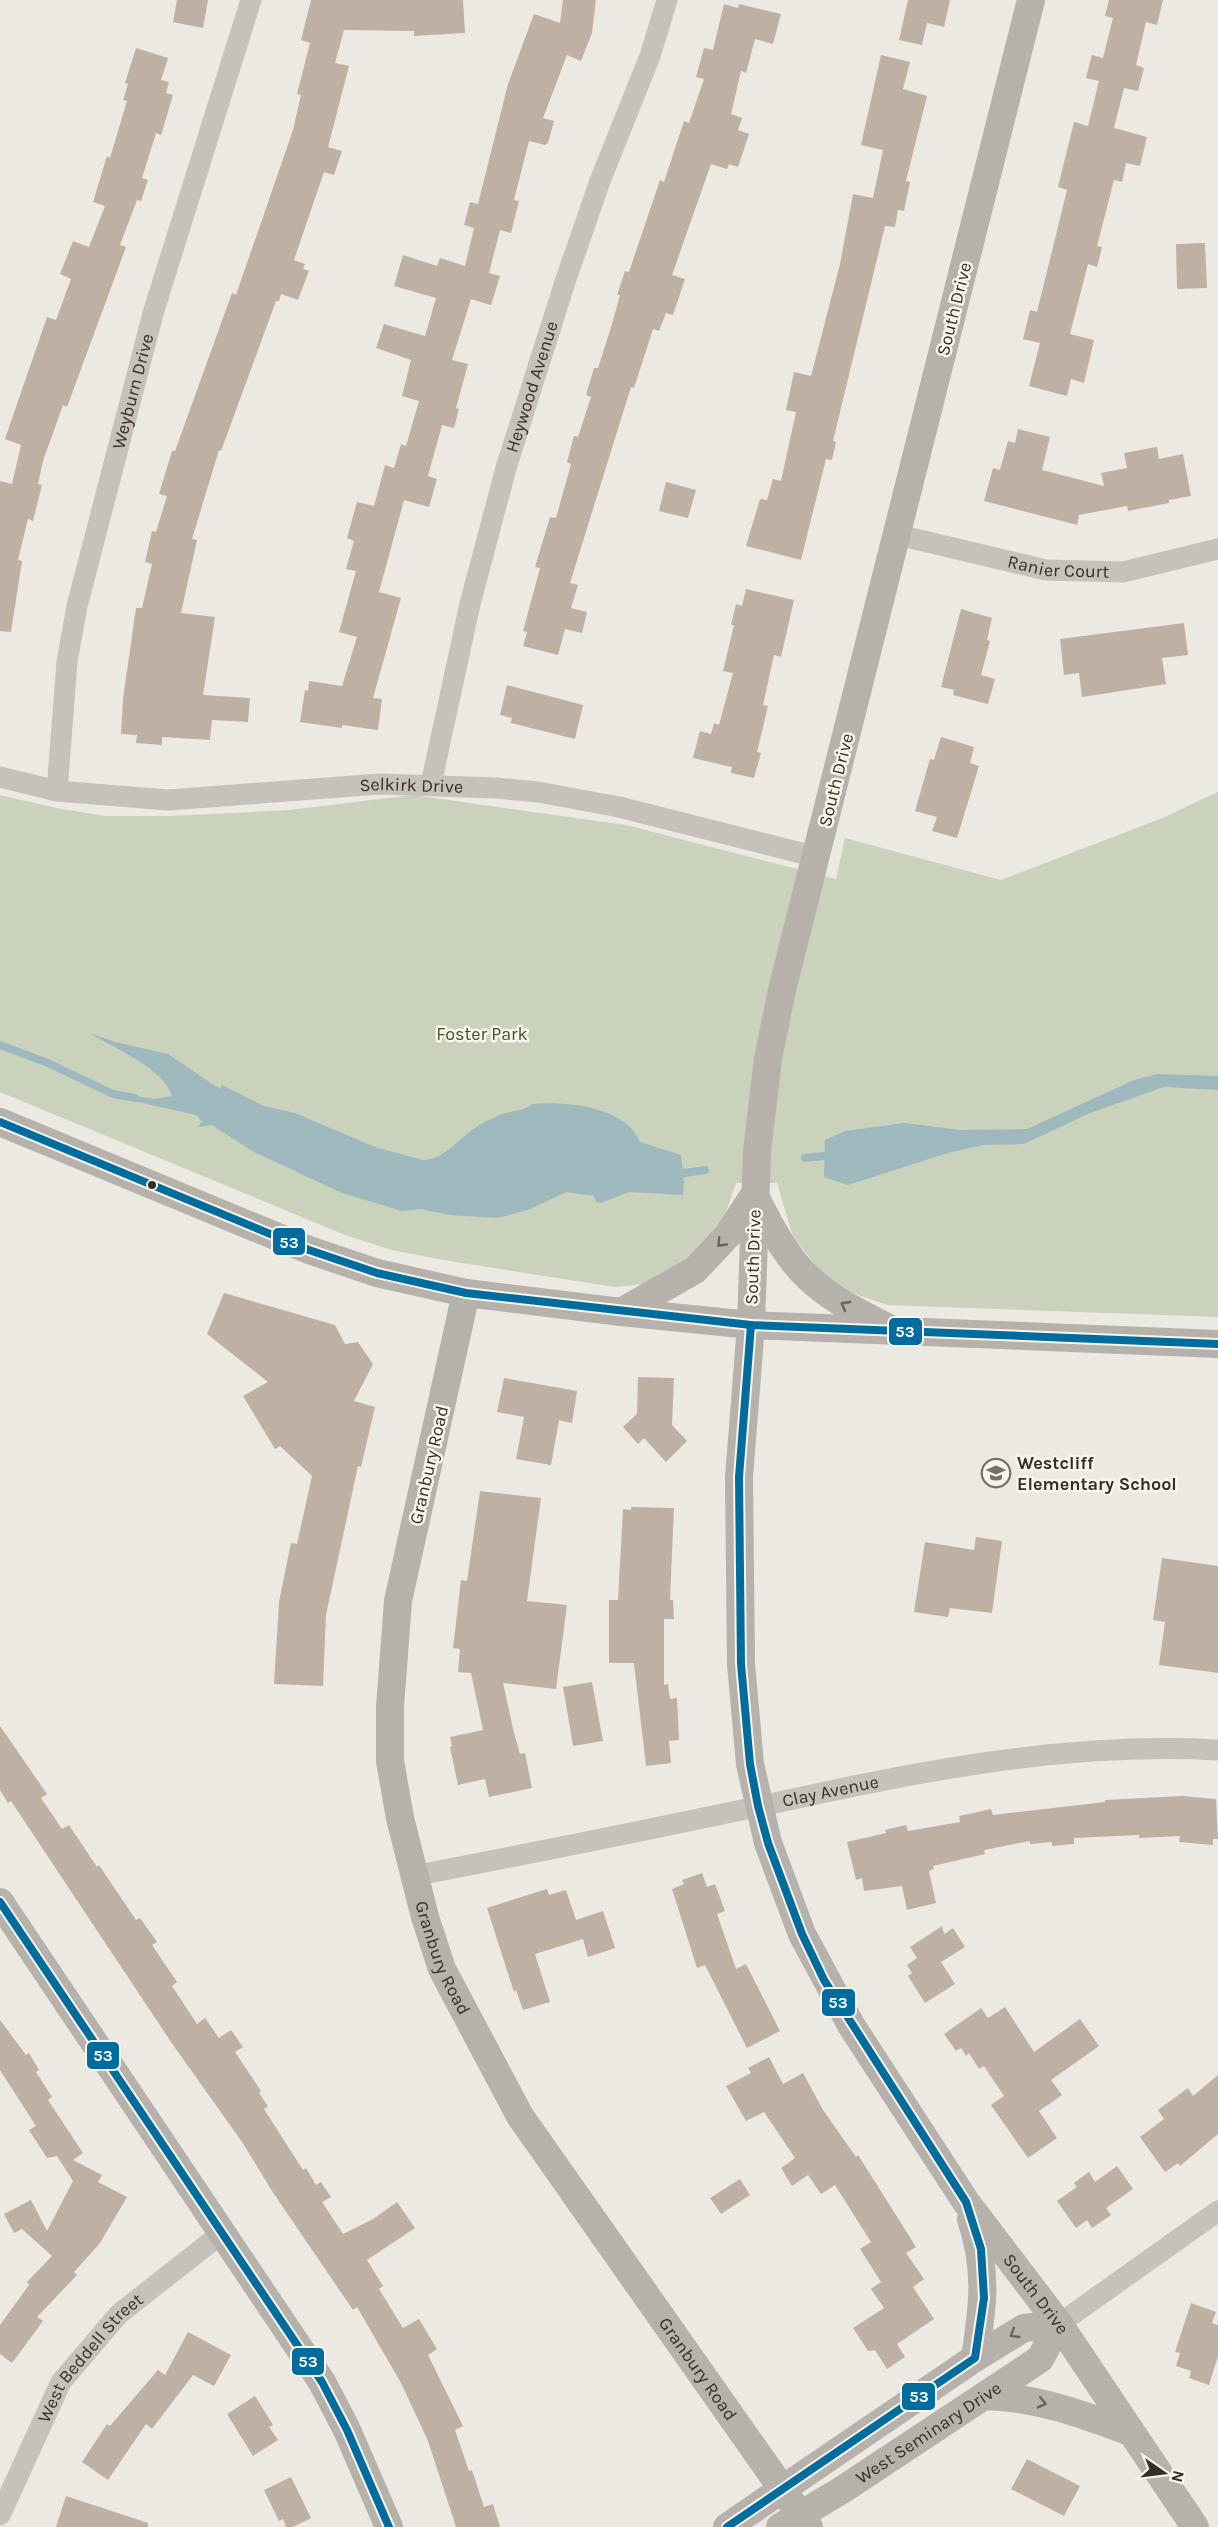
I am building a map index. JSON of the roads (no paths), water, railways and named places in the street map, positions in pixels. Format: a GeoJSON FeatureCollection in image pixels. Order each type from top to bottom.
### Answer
{"type":"FeatureCollection","features":[{"type":"Feature","properties":{"kind":"street","name":"Weyburn Drive"},"geometry":{"type":"LineString","coordinates":[[57,791],[67,662],[77,606],[154,310],[251,0]]}},
{"type":"Feature","properties":{"kind":"street","name":"Heywood Avenue"},"geometry":{"type":"LineString","coordinates":[[431,784],[470,604],[506,468],[565,282],[600,181],[650,56],[667,0]]}},
{"type":"Feature","properties":{"kind":"street","name":"South Drive"},"geometry":{"type":"LineString","coordinates":[[1031,0],[774,1026],[757,1151],[751,1324],[739,1477],[741,1664],[750,1764],[758,1806],[768,1843],[802,1934],[824,1980],[966,2202],[1059,2324],[1195,2527]]}},
{"type":"Feature","properties":{"kind":"street","name":"Ranier Court"},"geometry":{"type":"LineString","coordinates":[[898,535],[1046,570],[1123,572],[1218,549]]}},
{"type":"Feature","properties":{"kind":"street","name":"Selkirk Drive"},"geometry":{"type":"LineString","coordinates":[[0,777],[57,791],[168,800],[333,786],[431,784],[496,788],[573,798],[817,857]]}},
{"type":"Feature","properties":{"kind":"street"},"geometry":{"type":"LineString","coordinates":[[0,1122],[309,1250],[377,1273],[466,1293],[621,1312],[751,1324],[1218,1344]]}},
{"type":"Feature","properties":{"kind":"street"},"geometry":{"type":"LineString","coordinates":[[621,1312],[695,1270],[728,1235],[754,1195]]}},
{"type":"Feature","properties":{"kind":"street"},"geometry":{"type":"LineString","coordinates":[[754,1195],[778,1243],[804,1276],[842,1305],[897,1332]]}},
{"type":"Feature","properties":{"kind":"street","name":"Granbury Road"},"geometry":{"type":"LineString","coordinates":[[466,1293],[398,1601],[390,1707],[390,1761],[399,1818],[413,1876],[442,1969],[520,2116],[783,2491],[797,2523]]}},
{"type":"Feature","properties":{"kind":"street","name":"Clay Avenue"},"geometry":{"type":"LineString","coordinates":[[413,1876],[758,1806],[854,1784],[1040,1754],[1112,1749],[1218,1750]]}},
{"type":"Feature","properties":{"kind":"street"},"geometry":{"type":"LineString","coordinates":[[0,1902],[322,2382],[357,2452],[389,2527]]}},
{"type":"Feature","properties":{"kind":"street"},"geometry":{"type":"LineString","coordinates":[[966,2202],[981,2249],[984,2298],[975,2358]]}},
{"type":"Feature","properties":{"kind":"street","name":"West Seminary Drive"},"geometry":{"type":"LineString","coordinates":[[797,2523],[1040,2359],[1059,2324],[1218,2211]]}},
{"type":"Feature","properties":{"kind":"street","name":"West Beddell Street"},"geometry":{"type":"LineString","coordinates":[[0,2515],[61,2382],[119,2314],[222,2234]]}},
{"type":"Feature","properties":{"kind":"street","name":"West Seminary Drive"},"geometry":{"type":"LineString","coordinates":[[727,2527],[975,2358],[1024,2328],[1059,2324]]}},
{"type":"Feature","properties":{"kind":"street"},"geometry":{"type":"LineString","coordinates":[[984,2396],[1013,2397],[1073,2411],[1130,2432]]}},
{"type":"Feature","properties":{"kind":"water"},"geometry":{"type":"Polygon","coordinates":[[[89,1033],[115,1042],[168,1054],[220,1089],[222,1085],[264,1106],[295,1113],[375,1147],[423,1160],[444,1153],[486,1121],[532,1104],[577,1105],[593,1108],[622,1120],[640,1142],[681,1155],[683,1195],[629,1192],[601,1203],[596,1202],[594,1196],[566,1192],[528,1210],[498,1218],[449,1215],[421,1209],[402,1211],[342,1193],[252,1151],[212,1125],[198,1127],[202,1121],[196,1115],[125,1099],[124,1094],[155,1099],[172,1096],[168,1086],[149,1068],[89,1033]]]}},
{"type":"Feature","properties":{"kind":"water"},"geometry":{"type":"Polygon","coordinates":[[[1157,1074],[1218,1076],[1218,1090],[1164,1087],[1090,1113],[1024,1144],[984,1145],[948,1153],[848,1185],[824,1177],[825,1140],[845,1131],[904,1123],[961,1130],[1027,1129],[1134,1080],[1157,1074]]]}},
{"type":"Feature","properties":{"kind":"waterway"},"geometry":{"type":"LineString","coordinates":[[0,1045],[48,1063],[113,1094],[135,1098]]}},
{"type":"Feature","properties":{"kind":"waterway"},"geometry":{"type":"LineString","coordinates":[[805,1158],[833,1155]]}},
{"type":"Feature","properties":{"kind":"waterway"},"geometry":{"type":"LineString","coordinates":[[673,1171],[684,1173],[705,1170]]}},
{"type":"Feature","properties":{"kind":"place","name":"Westcliff Elementary School"},"geometry":{"type":"Point","coordinates":[996,1473]}},
{"type":"Feature","properties":{"kind":"park label","name":"Foster Park"},"geometry":{"type":"Point","coordinates":[482,1034]}}]}
